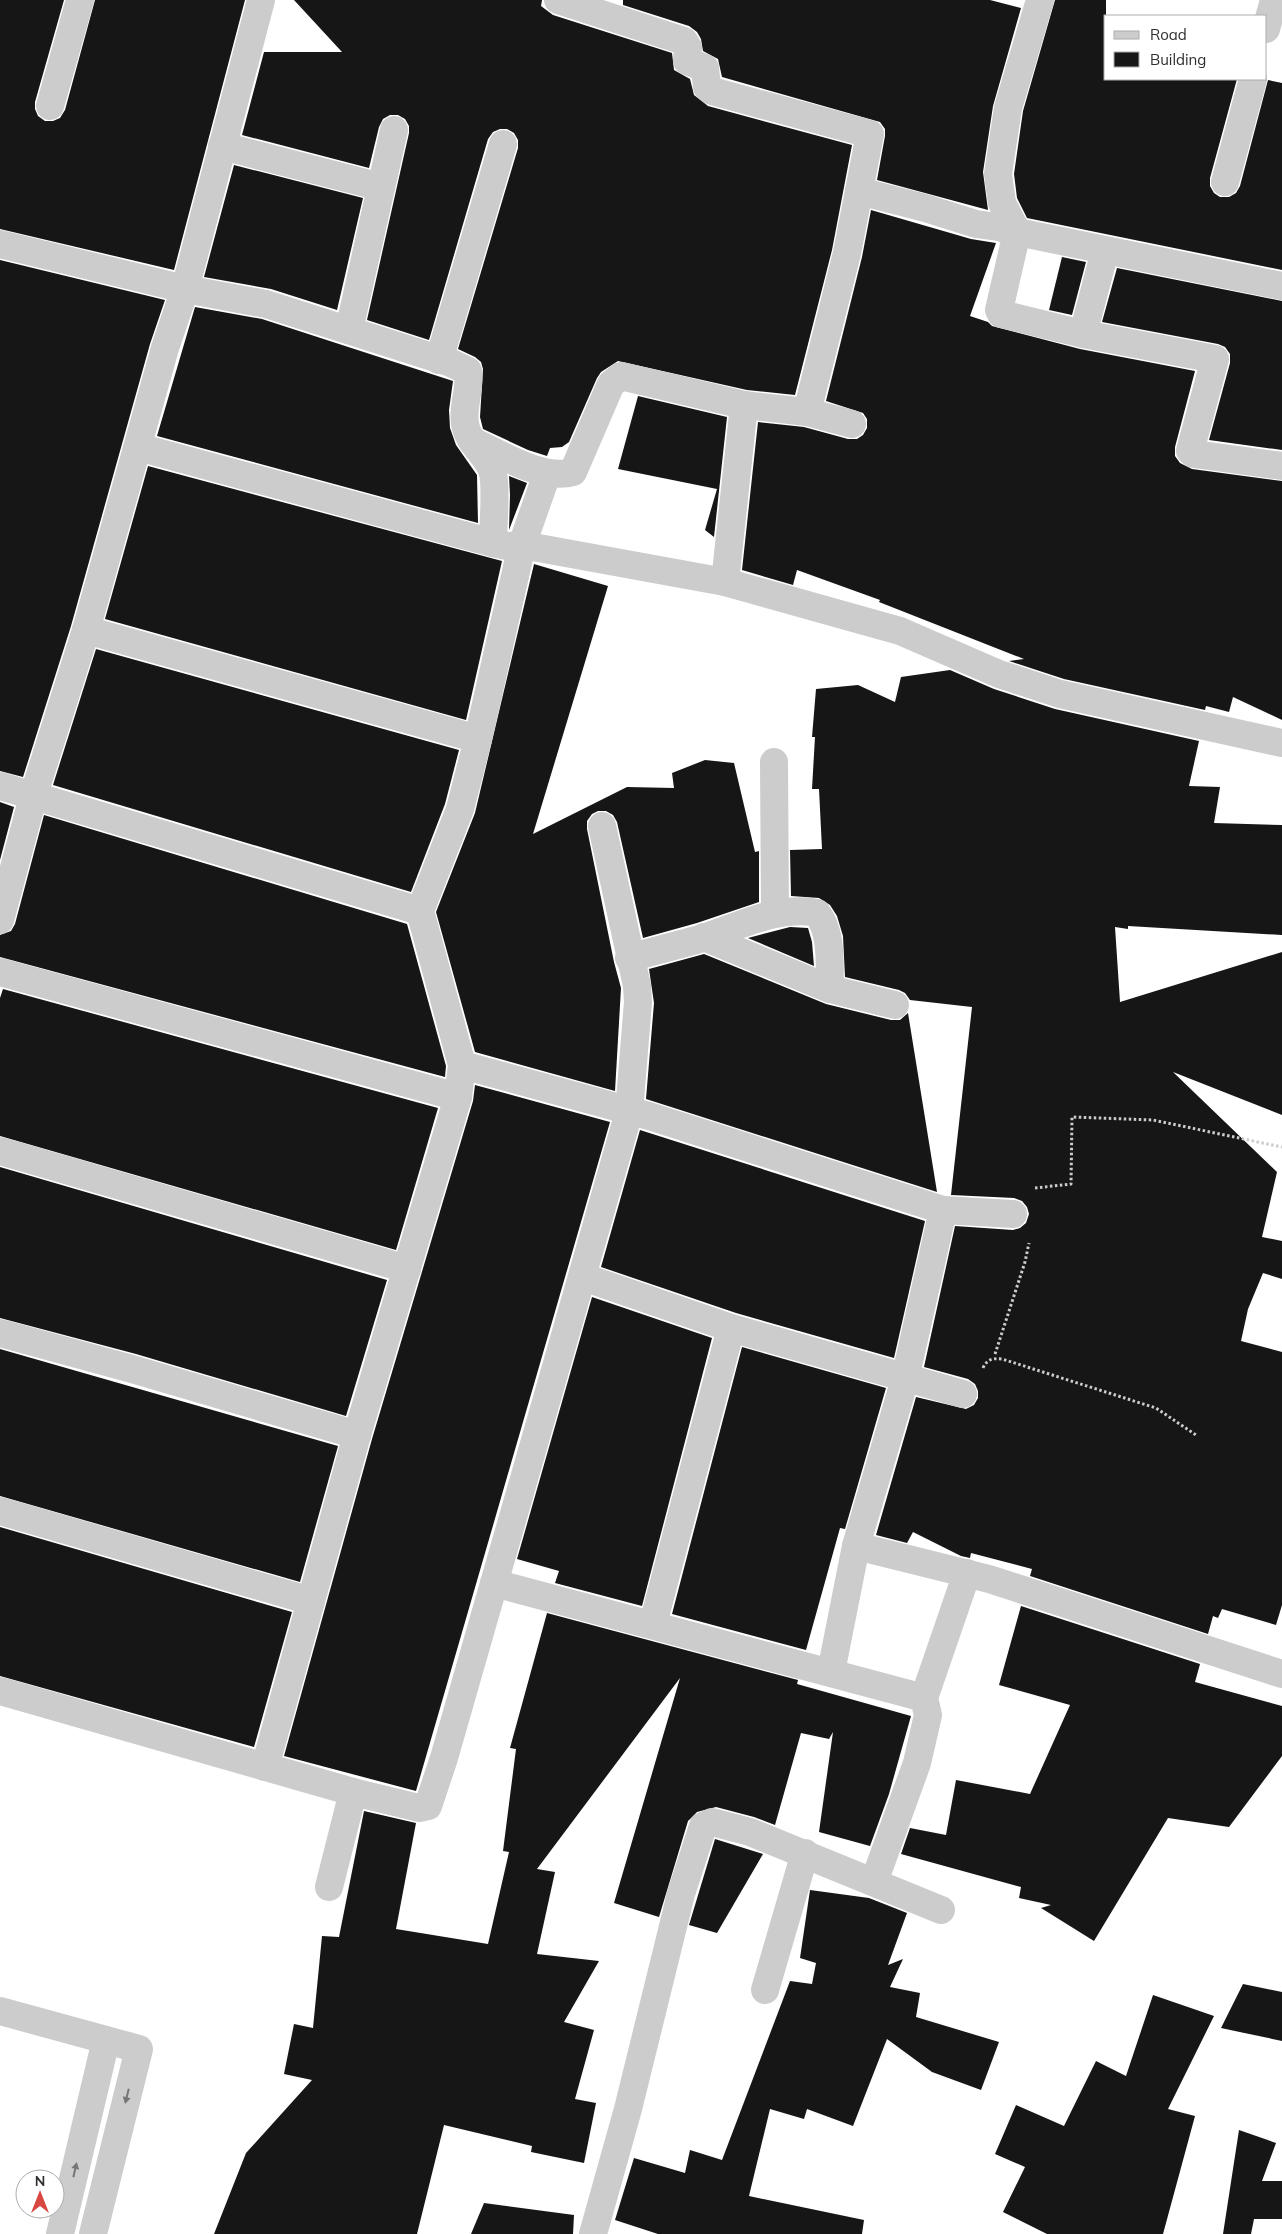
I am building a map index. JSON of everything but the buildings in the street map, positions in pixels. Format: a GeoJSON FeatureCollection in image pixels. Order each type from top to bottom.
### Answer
{"type":"FeatureCollection","features":[{"type":"Feature","properties":{"kind":"street"},"geometry":{"type":"LineString","coordinates":[[50,106],[80,0]]}},
{"type":"Feature","properties":{"kind":"street"},"geometry":{"type":"LineString","coordinates":[[0,920],[33,797],[86,630],[165,348],[185,289],[261,0]]}},
{"type":"Feature","properties":{"kind":"street"},"geometry":{"type":"LineString","coordinates":[[558,0],[684,41],[688,47],[687,61],[705,68],[706,87],[712,91],[870,134],[847,253],[806,412]]}},
{"type":"Feature","properties":{"kind":"street"},"geometry":{"type":"LineString","coordinates":[[1040,0],[1008,108],[998,174],[1002,203],[1017,232],[999,310],[1001,314],[1083,334],[1215,359],[1190,451],[1194,454],[1282,466]]}},
{"type":"Feature","properties":{"kind":"street"},"geometry":{"type":"LineString","coordinates":[[1267,26],[1274,0]]}},
{"type":"Feature","properties":{"kind":"street"},"geometry":{"type":"LineString","coordinates":[[1225,182],[1252,80]]}},
{"type":"Feature","properties":{"kind":"street"},"geometry":{"type":"LineString","coordinates":[[349,330],[394,130]]}},
{"type":"Feature","properties":{"kind":"street"},"geometry":{"type":"LineString","coordinates":[[439,360],[503,144]]}},
{"type":"Feature","properties":{"kind":"street"},"geometry":{"type":"LineString","coordinates":[[222,146],[381,188]]}},
{"type":"Feature","properties":{"kind":"street"},"geometry":{"type":"LineString","coordinates":[[859,191],[926,208],[976,224],[1282,286]]}},
{"type":"Feature","properties":{"kind":"street"},"geometry":{"type":"LineString","coordinates":[[1083,334],[1105,251]]}},
{"type":"Feature","properties":{"kind":"street"},"geometry":{"type":"LineString","coordinates":[[2,252],[266,304],[468,371],[470,381],[465,396],[465,425],[471,440],[493,473],[493,544]]}},
{"type":"Feature","properties":{"kind":"street"},"geometry":{"type":"LineString","coordinates":[[471,440],[547,474],[562,475],[573,472],[607,392],[618,377],[630,377],[744,405],[806,412],[852,424]]}},
{"type":"Feature","properties":{"kind":"street"},"geometry":{"type":"LineString","coordinates":[[725,582],[744,405]]}},
{"type":"Feature","properties":{"kind":"street"},"geometry":{"type":"LineString","coordinates":[[138,447],[493,544],[506,546],[522,545],[725,582],[900,632],[999,674],[1060,694],[1282,743]]}},
{"type":"Feature","properties":{"kind":"street"},"geometry":{"type":"LineString","coordinates":[[265,1766],[357,1435],[458,1097],[462,1065],[420,912],[460,809],[478,739],[522,545],[547,474]]}},
{"type":"Feature","properties":{"kind":"street"},"geometry":{"type":"LineString","coordinates":[[86,630],[478,739]]}},
{"type":"Feature","properties":{"kind":"street"},"geometry":{"type":"LineString","coordinates":[[774,762],[776,913]]}},
{"type":"Feature","properties":{"kind":"street"},"geometry":{"type":"LineString","coordinates":[[0,786],[420,912]]}},
{"type":"Feature","properties":{"kind":"street"},"geometry":{"type":"LineString","coordinates":[[0,1691],[353,1792],[418,1808],[428,1806],[444,1758],[629,1112],[638,1002],[636,974],[629,958],[602,826]]}},
{"type":"Feature","properties":{"kind":"street"},"geometry":{"type":"LineString","coordinates":[[629,958],[704,937],[776,913],[802,910],[817,913],[824,922],[829,944],[830,989]]}},
{"type":"Feature","properties":{"kind":"street"},"geometry":{"type":"LineString","coordinates":[[704,937],[830,989],[895,1005]]}},
{"type":"Feature","properties":{"kind":"street"},"geometry":{"type":"LineString","coordinates":[[0,972],[458,1097]]}},
{"type":"Feature","properties":{"kind":"street"},"geometry":{"type":"LineString","coordinates":[[462,1065],[629,1112],[943,1210],[1013,1214]]}},
{"type":"Feature","properties":{"kind":"street"},"geometry":{"type":"LineString","coordinates":[[0,1151],[406,1269]]}},
{"type":"Feature","properties":{"kind":"street"},"geometry":{"type":"LineString","coordinates":[[830,1672],[856,1546],[905,1379],[943,1210]]}},
{"type":"Feature","properties":{"kind":"street"},"geometry":{"type":"LineString","coordinates":[[583,1277],[730,1328],[963,1394]]}},
{"type":"Feature","properties":{"kind":"street"},"geometry":{"type":"LineString","coordinates":[[653,1624],[730,1328]]}},
{"type":"Feature","properties":{"kind":"street"},"geometry":{"type":"LineString","coordinates":[[0,1333],[132,1369],[357,1435]]}},
{"type":"Feature","properties":{"kind":"street"},"geometry":{"type":"LineString","coordinates":[[0,1510],[311,1601]]}},
{"type":"Feature","properties":{"kind":"street"},"geometry":{"type":"LineString","coordinates":[[856,1546],[967,1573],[1282,1674]]}},
{"type":"Feature","properties":{"kind":"street"},"geometry":{"type":"LineString","coordinates":[[874,1882],[917,1763],[928,1715],[924,1698],[967,1573]]}},
{"type":"Feature","properties":{"kind":"street"},"geometry":{"type":"LineString","coordinates":[[494,1584],[653,1624],[924,1698]]}},
{"type":"Feature","properties":{"kind":"street"},"geometry":{"type":"LineString","coordinates":[[329,1887],[353,1792]]}},
{"type":"Feature","properties":{"kind":"street"},"geometry":{"type":"LineString","coordinates":[[593,2234],[628,2109],[680,1894],[701,1829],[706,1823],[712,1822],[750,1832],[941,1910]]}},
{"type":"Feature","properties":{"kind":"street"},"geometry":{"type":"LineString","coordinates":[[765,1990],[805,1853]]}},
{"type":"Feature","properties":{"kind":"street"},"geometry":{"type":"LineString","coordinates":[[0,2011],[139,2049],[94,2234]]}},
{"type":"Feature","properties":{"kind":"street"},"geometry":{"type":"LineString","coordinates":[[60,2234],[106,2040]]}},
{"type":"Feature","properties":{"kind":"path"},"geometry":{"type":"LineString","coordinates":[[995,1354],[1026,1262],[1032,1222],[1030,1219],[1013,1214],[1029,1189],[1071,1184],[1072,1117],[1153,1120],[1282,1147]]}},
{"type":"Feature","properties":{"kind":"path"},"geometry":{"type":"LineString","coordinates":[[963,1394],[970,1393],[986,1362],[994,1358],[1002,1359],[1156,1408],[1196,1435]]}}]}
